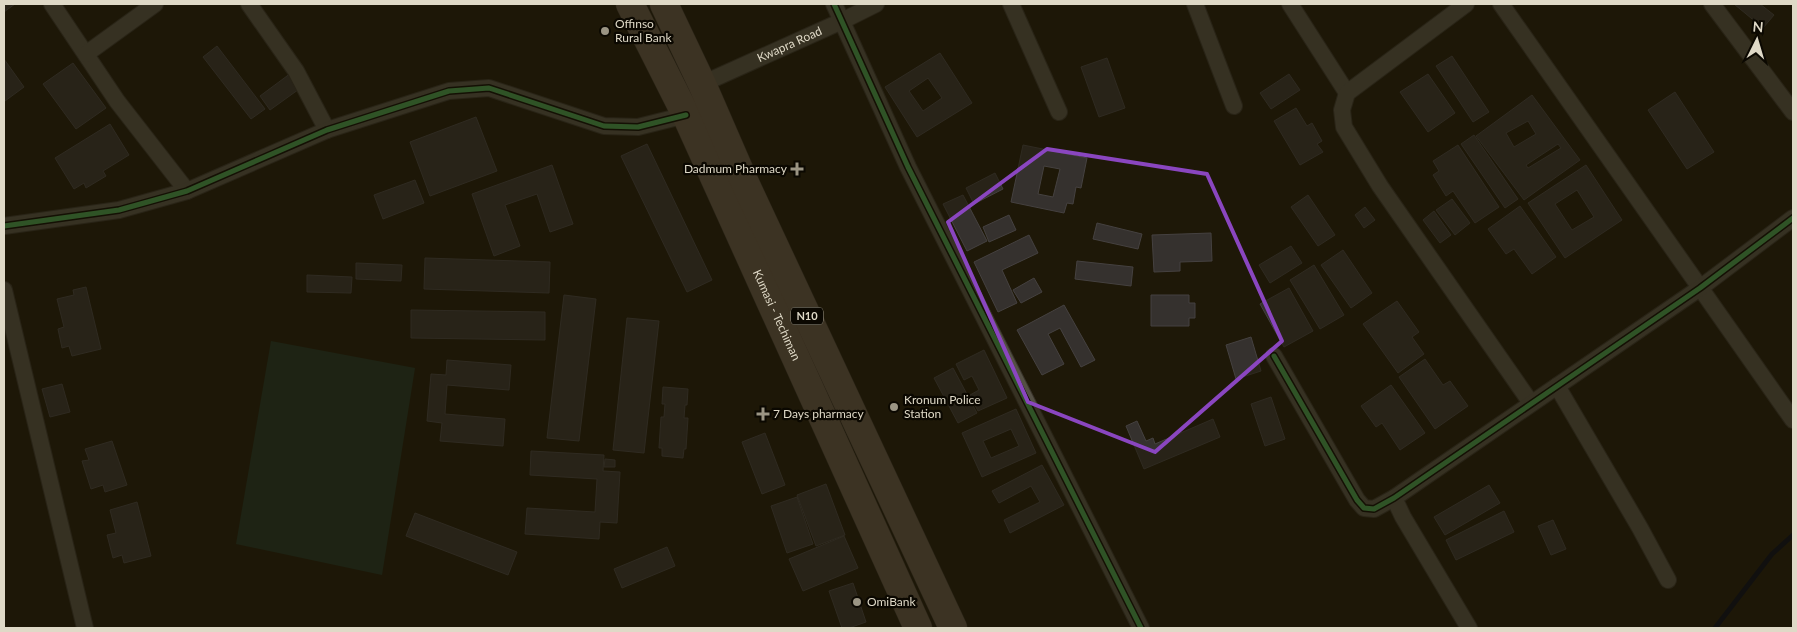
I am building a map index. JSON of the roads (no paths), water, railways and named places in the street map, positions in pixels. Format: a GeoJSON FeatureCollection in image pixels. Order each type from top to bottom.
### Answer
{"type":"FeatureCollection","features":[{"type":"Feature","properties":{"kind":"highway","name":"Kumasi - Techiman"},"geometry":{"type":"LineString","coordinates":[[630,4],[686,116],[918,628]]}},
{"type":"Feature","properties":{"kind":"highway","name":"N10"},"geometry":{"type":"LineString","coordinates":[[664,4],[702,84],[745,183],[953,628]]}},
{"type":"Feature","properties":{"kind":"street"},"geometry":{"type":"LineString","coordinates":[[52,4],[117,101],[187,191]]}},
{"type":"Feature","properties":{"kind":"street"},"geometry":{"type":"LineString","coordinates":[[86,54],[155,4]]}},
{"type":"Feature","properties":{"kind":"street"},"geometry":{"type":"LineString","coordinates":[[249,4],[296,71],[327,130]]}},
{"type":"Feature","properties":{"kind":"street"},"geometry":{"type":"LineString","coordinates":[[834,4],[908,166],[1141,628]]}},
{"type":"Feature","properties":{"kind":"street","name":"Kwapra Road"},"geometry":{"type":"LineString","coordinates":[[702,84],[876,4]]}},
{"type":"Feature","properties":{"kind":"street"},"geometry":{"type":"LineString","coordinates":[[1011,4],[1058,112]]}},
{"type":"Feature","properties":{"kind":"street"},"geometry":{"type":"LineString","coordinates":[[1195,4],[1234,106]]}},
{"type":"Feature","properties":{"kind":"street"},"geometry":{"type":"LineString","coordinates":[[1290,4],[1347,93]]}},
{"type":"Feature","properties":{"kind":"street"},"geometry":{"type":"LineString","coordinates":[[1466,4],[1347,93],[1342,110],[1344,127],[1380,186],[1531,403]]}},
{"type":"Feature","properties":{"kind":"street"},"geometry":{"type":"LineString","coordinates":[[1501,4],[1793,420]]}},
{"type":"Feature","properties":{"kind":"street"},"geometry":{"type":"LineString","coordinates":[[1712,4],[1793,112]]}},
{"type":"Feature","properties":{"kind":"street"},"geometry":{"type":"LineString","coordinates":[[4,226],[119,210],[187,191],[327,130],[449,91],[489,88],[604,126],[638,126],[686,116]]}},
{"type":"Feature","properties":{"kind":"street"},"geometry":{"type":"LineString","coordinates":[[1274,356],[1357,500],[1364,508],[1374,509],[1394,498],[1700,288],[1793,218]]}},
{"type":"Feature","properties":{"kind":"street"},"geometry":{"type":"LineString","coordinates":[[4,290],[85,628]]}},
{"type":"Feature","properties":{"kind":"street"},"geometry":{"type":"LineString","coordinates":[[1557,386],[1633,514],[1668,580]]}},
{"type":"Feature","properties":{"kind":"street"},"geometry":{"type":"LineString","coordinates":[[1394,498],[1469,628]]}},
{"type":"Feature","properties":{"kind":"waterway"},"geometry":{"type":"LineString","coordinates":[[1715,628],[1772,554],[1793,535]]}},
{"type":"Feature","properties":{"kind":"place","name":"Offinso Rural Bank"},"geometry":{"type":"Point","coordinates":[605,31]}},
{"type":"Feature","properties":{"kind":"place","name":"Dadmum Pharmacy"},"geometry":{"type":"Point","coordinates":[797,169]}},
{"type":"Feature","properties":{"kind":"place","name":"Kronum Police Station"},"geometry":{"type":"Point","coordinates":[894,407]}},
{"type":"Feature","properties":{"kind":"place","name":"7 Days pharmacy"},"geometry":{"type":"Point","coordinates":[763,414]}},
{"type":"Feature","properties":{"kind":"place","name":"OmiBank"},"geometry":{"type":"Point","coordinates":[857,602]}}]}
